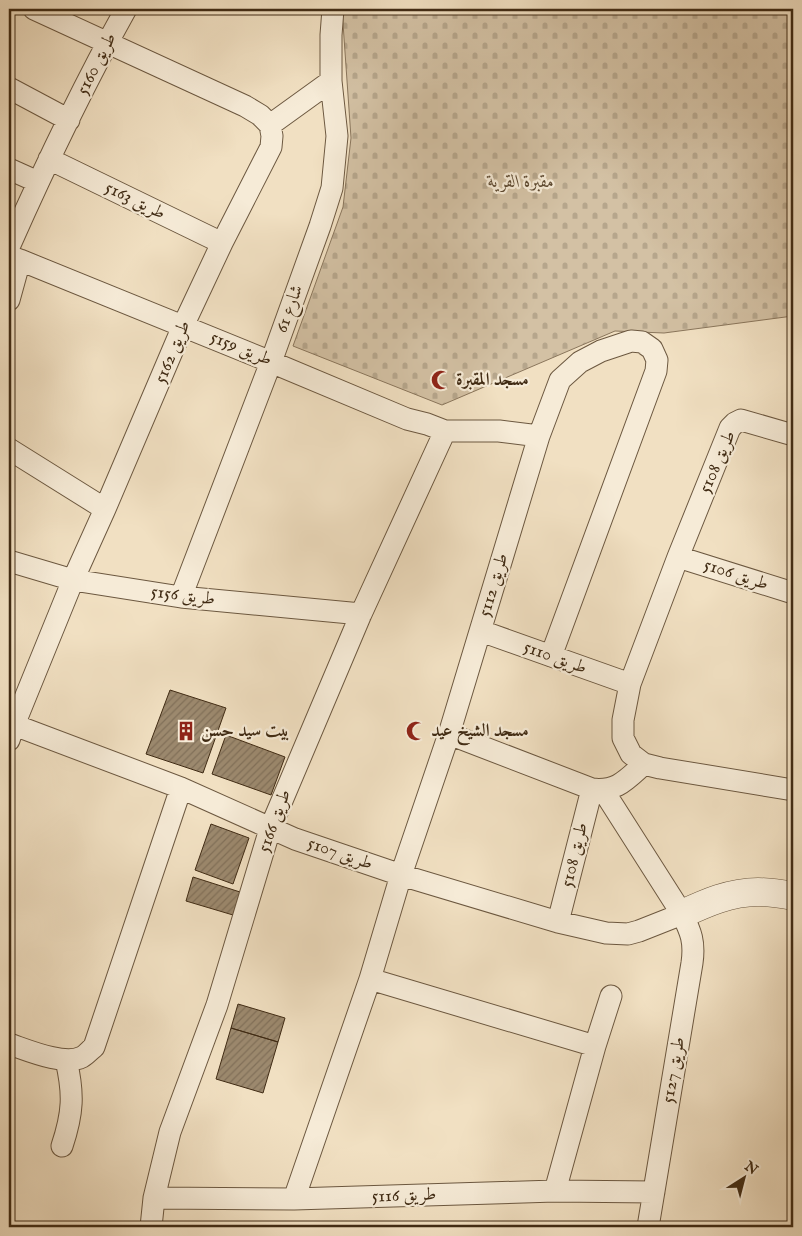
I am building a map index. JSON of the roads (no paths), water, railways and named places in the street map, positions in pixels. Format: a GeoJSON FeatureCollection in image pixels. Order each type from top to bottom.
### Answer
{"type":"FeatureCollection","features":[{"type":"Feature","properties":{"kind":"street"},"geometry":{"type":"LineString","coordinates":[[34,9],[245,106],[260,115],[270,125],[331,81]]}},
{"type":"Feature","properties":{"kind":"street","name":"طريق 5160"},"geometry":{"type":"LineString","coordinates":[[38,182],[107,42],[126,9]]}},
{"type":"Feature","properties":{"kind":"street","name":"شارع 61"},"geometry":{"type":"LineString","coordinates":[[181,597],[271,362],[332,188],[337,136],[331,81],[333,9]]}},
{"type":"Feature","properties":{"kind":"street"},"geometry":{"type":"LineString","coordinates":[[9,88],[69,120]]}},
{"type":"Feature","properties":{"kind":"street","name":"طريق 5162"},"geometry":{"type":"LineString","coordinates":[[10,729],[183,326],[222,243],[271,147],[270,125]]}},
{"type":"Feature","properties":{"kind":"street","name":"طريق 5163"},"geometry":{"type":"LineString","coordinates":[[49,159],[222,243]]}},
{"type":"Feature","properties":{"kind":"street"},"geometry":{"type":"LineString","coordinates":[[9,169],[38,182],[13,254],[9,300]]}},
{"type":"Feature","properties":{"kind":"street","name":"طريق 5159"},"geometry":{"type":"LineString","coordinates":[[13,254],[407,419],[445,431],[499,431],[539,436]]}},
{"type":"Feature","properties":{"kind":"street","name":"طريق 5112"},"geometry":{"type":"LineString","coordinates":[[294,1199],[370,979],[401,875],[449,734],[539,436],[560,380],[580,362],[601,351],[631,341],[642,342],[652,349],[657,360],[656,371],[551,656]]}},
{"type":"Feature","properties":{"kind":"street","name":"طريق 5108"},"geometry":{"type":"LineString","coordinates":[[678,557],[730,428],[735,422],[741,420],[793,435]]}},
{"type":"Feature","properties":{"kind":"street","name":"طريق 5166"},"geometry":{"type":"LineString","coordinates":[[150,1227],[154,1198],[170,1132],[217,1005],[270,829],[361,614],[445,431]]}},
{"type":"Feature","properties":{"kind":"street"},"geometry":{"type":"LineString","coordinates":[[9,449],[105,509]]}},
{"type":"Feature","properties":{"kind":"street"},"geometry":{"type":"LineString","coordinates":[[678,557],[630,684],[622,720],[623,738],[632,754],[644,764],[793,790]]}},
{"type":"Feature","properties":{"kind":"street","name":"طريق 5106"},"geometry":{"type":"LineString","coordinates":[[678,557],[793,593]]}},
{"type":"Feature","properties":{"kind":"street","name":"طريق 5156"},"geometry":{"type":"LineString","coordinates":[[9,561],[73,580],[181,597],[361,614]]}},
{"type":"Feature","properties":{"kind":"street","name":"طريق 5110"},"geometry":{"type":"LineString","coordinates":[[481,631],[630,684]]}},
{"type":"Feature","properties":{"kind":"street","name":"طريق 5107"},"geometry":{"type":"LineString","coordinates":[[10,729],[181,788],[295,839],[401,875],[558,922],[606,933],[628,934],[682,914]]}},
{"type":"Feature","properties":{"kind":"street"},"geometry":{"type":"LineString","coordinates":[[449,734],[598,789],[613,788],[622,783],[644,764]]}},
{"type":"Feature","properties":{"kind":"street"},"geometry":{"type":"LineString","coordinates":[[9,1044],[66,1060],[82,1057],[94,1047],[181,788]]}},
{"type":"Feature","properties":{"kind":"street","name":"طريق 5108"},"geometry":{"type":"LineString","coordinates":[[558,922],[598,789]]}},
{"type":"Feature","properties":{"kind":"street","name":"طريق 5127"},"geometry":{"type":"LineString","coordinates":[[598,789],[682,914],[693,941],[694,952],[648,1227]]}},
{"type":"Feature","properties":{"kind":"street"},"geometry":{"type":"LineString","coordinates":[[682,914],[720,897],[740,893],[759,892],[793,896]]}},
{"type":"Feature","properties":{"kind":"street"},"geometry":{"type":"LineString","coordinates":[[370,979],[594,1046]]}},
{"type":"Feature","properties":{"kind":"street"},"geometry":{"type":"LineString","coordinates":[[554,1191],[594,1046],[611,996]]}},
{"type":"Feature","properties":{"kind":"street"},"geometry":{"type":"LineString","coordinates":[[62,1146],[71,1112],[72,1094],[66,1060]]}},
{"type":"Feature","properties":{"kind":"street","name":"طريق 5116"},"geometry":{"type":"LineString","coordinates":[[154,1198],[294,1199],[554,1191],[654,1192]]}},
{"type":"Feature","properties":{"kind":"place","name":"مسجد المقبرة"},"geometry":{"type":"Point","coordinates":[441,380]}},
{"type":"Feature","properties":{"kind":"place","name":"بيت سيد حسن"},"geometry":{"type":"Point","coordinates":[186,731]}},
{"type":"Feature","properties":{"kind":"place","name":"مسجد الشيخ عيد"},"geometry":{"type":"Point","coordinates":[416,731]}},
{"type":"Feature","properties":{"kind":"park label","name":"مقبرة القرية"},"geometry":{"type":"Point","coordinates":[521,182]}}]}
